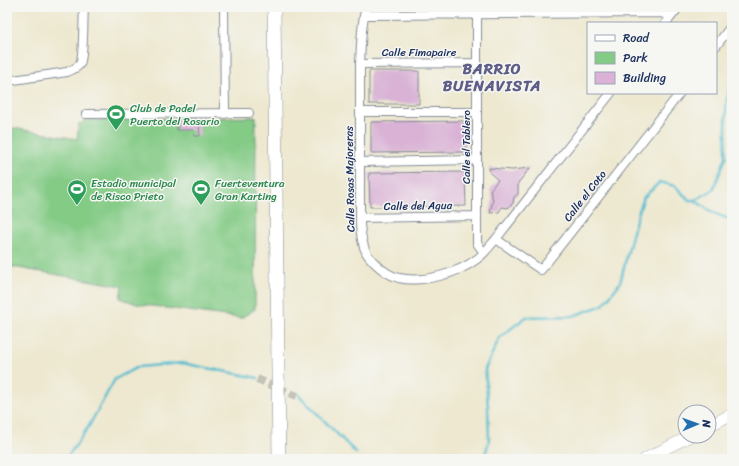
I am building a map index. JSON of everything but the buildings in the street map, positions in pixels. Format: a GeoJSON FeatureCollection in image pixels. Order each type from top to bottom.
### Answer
{"type":"FeatureCollection","features":[{"type":"Feature","properties":{"kind":"main road"},"geometry":{"type":"LineString","coordinates":[[274,7],[280,459]]}},
{"type":"Feature","properties":{"kind":"street"},"geometry":{"type":"LineString","coordinates":[[7,81],[67,72],[78,66],[82,57],[84,7]]}},
{"type":"Feature","properties":{"kind":"street"},"geometry":{"type":"LineString","coordinates":[[224,7],[225,114]]}},
{"type":"Feature","properties":{"kind":"street"},"geometry":{"type":"LineString","coordinates":[[365,11],[477,14],[660,13],[669,20],[679,7]]}},
{"type":"Feature","properties":{"kind":"street","name":"Calle Rosas Majoreras"},"geometry":{"type":"LineString","coordinates":[[365,11],[360,64],[360,225],[362,240],[367,254],[386,272],[398,277],[420,279],[444,275],[476,260],[496,239],[610,94]]}},
{"type":"Feature","properties":{"kind":"street","name":"Calle el Tablero"},"geometry":{"type":"LineString","coordinates":[[477,14],[477,243],[484,253]]}},
{"type":"Feature","properties":{"kind":"street"},"geometry":{"type":"LineString","coordinates":[[717,45],[732,25]]}},
{"type":"Feature","properties":{"kind":"street","name":"Calle Fimapaire"},"geometry":{"type":"LineString","coordinates":[[360,64],[477,63]]}},
{"type":"Feature","properties":{"kind":"street","name":"Calle el Coto"},"geometry":{"type":"LineString","coordinates":[[496,239],[541,270],[679,94]]}},
{"type":"Feature","properties":{"kind":"street"},"geometry":{"type":"LineString","coordinates":[[360,112],[477,112]]}},
{"type":"Feature","properties":{"kind":"street"},"geometry":{"type":"LineString","coordinates":[[86,114],[249,113]]}},
{"type":"Feature","properties":{"kind":"street"},"geometry":{"type":"LineString","coordinates":[[360,162],[477,160]]}},
{"type":"Feature","properties":{"kind":"street","name":"Calle del Agua"},"geometry":{"type":"LineString","coordinates":[[360,218],[477,216]]}},
{"type":"Feature","properties":{"kind":"street"},"geometry":{"type":"LineString","coordinates":[[717,422],[732,414]]}},
{"type":"Feature","properties":{"kind":"street"},"geometry":{"type":"LineString","coordinates":[[652,458],[677,444]]}},
{"type":"Feature","properties":{"kind":"green space"},"geometry":{"type":"Polygon","coordinates":[[[256,117],[255,309],[241,318],[137,304],[120,298],[122,286],[7,266],[7,127],[77,139],[79,123],[84,123],[84,120],[256,117]]]}},
{"type":"Feature","properties":{"kind":"waterway"},"geometry":{"type":"LineString","coordinates":[[484,459],[489,440],[485,369],[500,337],[526,317],[573,316],[603,305],[620,283],[636,220],[644,197],[660,182],[675,186],[689,200],[695,200],[713,190],[726,157],[726,104],[732,80]]}},
{"type":"Feature","properties":{"kind":"waterway"},"geometry":{"type":"LineString","coordinates":[[695,200],[712,212],[732,219]]}},
{"type":"Feature","properties":{"kind":"waterway"},"geometry":{"type":"LineString","coordinates":[[66,459],[89,426],[115,379],[138,367],[182,363],[258,378]]}},
{"type":"Feature","properties":{"kind":"waterway"},"geometry":{"type":"LineString","coordinates":[[297,393],[356,453]]}},
{"type":"Feature","properties":{"kind":"tunnel"},"geometry":{"type":"LineString","coordinates":[[257,379],[297,396]]}},
{"type":"Feature","properties":{"kind":"place","name":"Club de Padel Puerto del Rosario"},"geometry":{"type":"Point","coordinates":[116,131]}},
{"type":"Feature","properties":{"kind":"place","name":"Estadio municipal de Risco Prieto"},"geometry":{"type":"Point","coordinates":[77,206]}},
{"type":"Feature","properties":{"kind":"place","name":"Fuerteventura Gran Karting"},"geometry":{"type":"Point","coordinates":[201,206]}},
{"type":"Feature","properties":{"kind":"district","name":"BARRIO BUENAVISTA"},"geometry":{"type":"Point","coordinates":[492,78]}}]}
